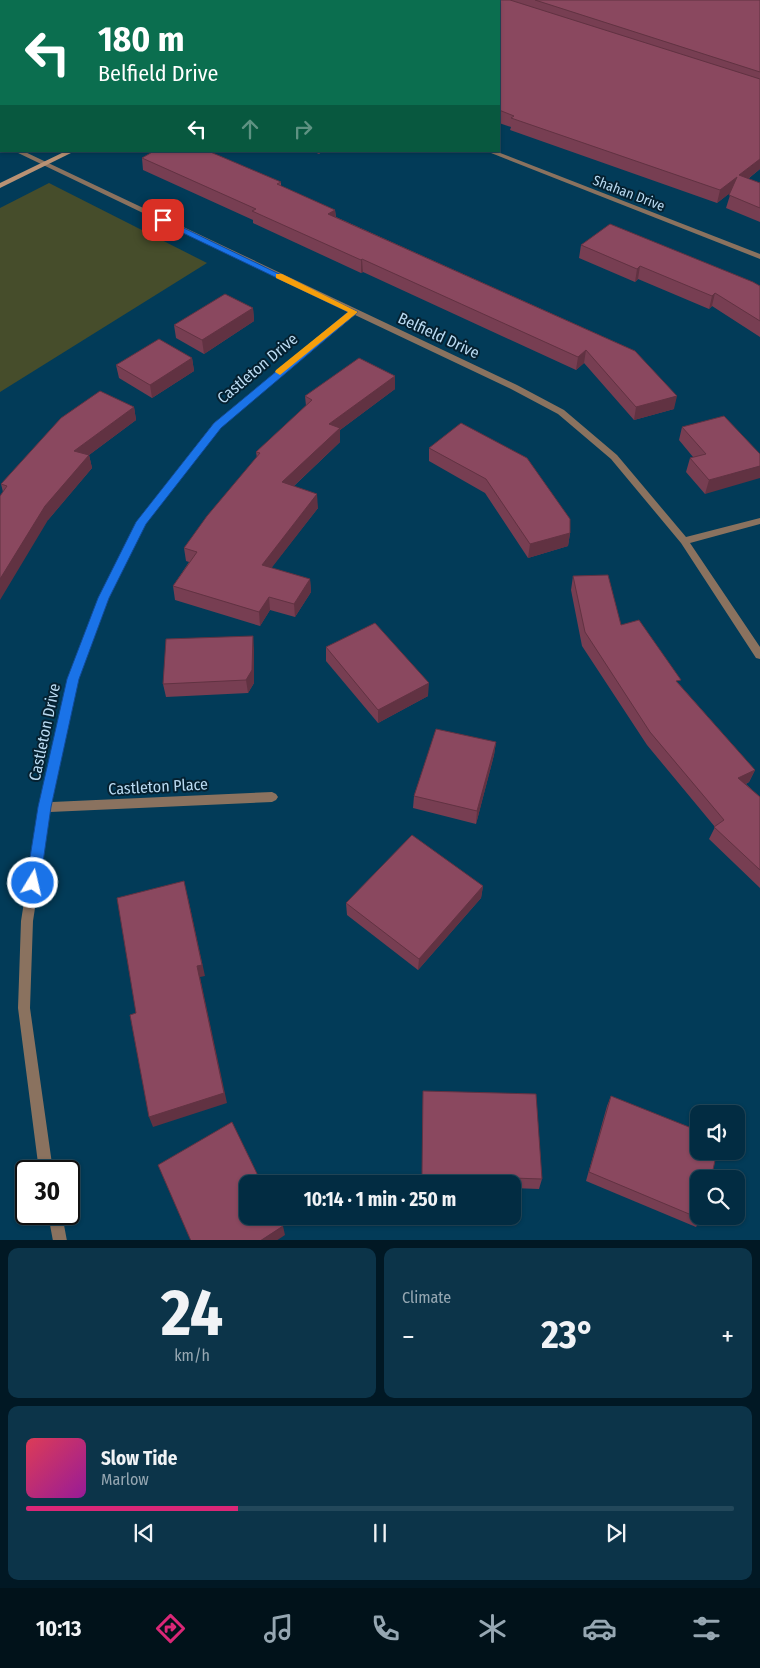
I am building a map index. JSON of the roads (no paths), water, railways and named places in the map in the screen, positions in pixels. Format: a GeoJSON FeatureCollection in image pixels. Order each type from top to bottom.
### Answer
{"type":"FeatureCollection","features":[{"type":"Feature","properties":{"kind":"main road"},"geometry":{"type":"LineString","coordinates":[[0,186],[70,152]]}},
{"type":"Feature","properties":{"kind":"street","name":"Belfield Drive"},"geometry":{"type":"LineString","coordinates":[[20,152],[514,387],[561,412],[614,457],[684,541],[760,655]]}},
{"type":"Feature","properties":{"kind":"street","name":"Shahan Drive"},"geometry":{"type":"LineString","coordinates":[[493,152],[760,258]]}},
{"type":"Feature","properties":{"kind":"street","name":"Castleton Drive"},"geometry":{"type":"LineString","coordinates":[[45,1160],[24,1008],[27,921],[45,807],[73,679],[104,598],[141,522],[217,425],[354,312]]}},
{"type":"Feature","properties":{"kind":"street"},"geometry":{"type":"LineString","coordinates":[[684,541],[760,521]]}},
{"type":"Feature","properties":{"kind":"street","name":"Castleton Place"},"geometry":{"type":"LineString","coordinates":[[45,807],[272,796]]}},
{"type":"Feature","properties":{"kind":"street"},"geometry":{"type":"LineString","coordinates":[[57,1225],[60,1240]]}}]}
